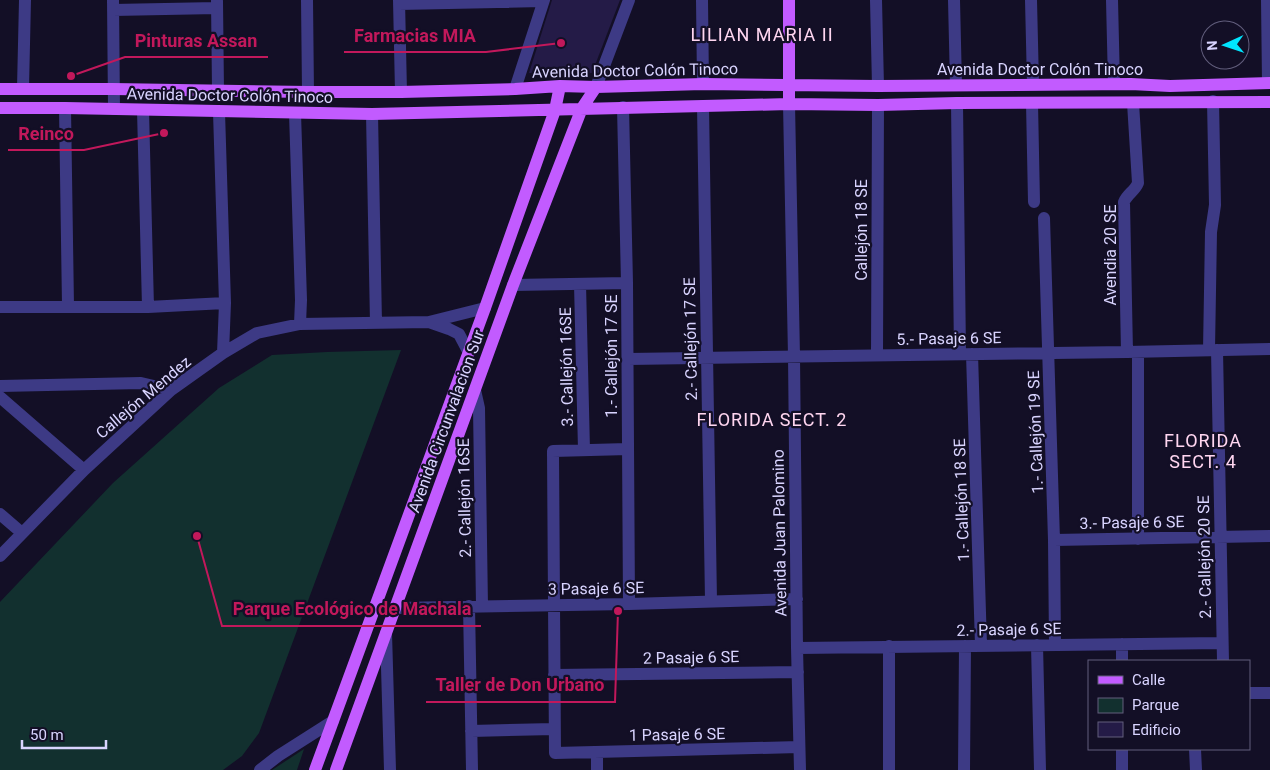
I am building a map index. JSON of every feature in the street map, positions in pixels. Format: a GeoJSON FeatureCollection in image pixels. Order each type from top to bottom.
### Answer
{"type":"FeatureCollection","features":[{"type":"Feature","properties":{"kind":"main road","name":"Avenida Juan Palomino"},"geometry":{"type":"LineString","coordinates":[[789,0],[789,104]]}},
{"type":"Feature","properties":{"kind":"main road","name":"Avenida Doctor Colón Tinoco"},"geometry":{"type":"LineString","coordinates":[[0,89],[402,92],[514,90],[560,86],[596,87],[703,84],[878,86],[1114,84],[1170,86],[1269,83]]}},
{"type":"Feature","properties":{"kind":"main road","name":"Avenida Circunvalacion Sur"},"geometry":{"type":"LineString","coordinates":[[315,770],[469,353],[555,110],[560,86]]}},
{"type":"Feature","properties":{"kind":"main road","name":"Avenida Circunvalacion Sur"},"geometry":{"type":"LineString","coordinates":[[336,770],[513,285],[582,108],[596,87]]}},
{"type":"Feature","properties":{"kind":"main road","name":"Avenida Doctor Colón Tinoco"},"geometry":{"type":"LineString","coordinates":[[0,108],[372,114],[789,104],[1270,102]]}},
{"type":"Feature","properties":{"kind":"main road"},"geometry":{"type":"LineString","coordinates":[[461,375],[477,385]]}},
{"type":"Feature","properties":{"kind":"main road"},"geometry":{"type":"LineString","coordinates":[[355,660],[374,667]]}},
{"type":"Feature","properties":{"kind":"street"},"geometry":{"type":"LineString","coordinates":[[24,0],[24,88]]}},
{"type":"Feature","properties":{"kind":"street"},"geometry":{"type":"LineString","coordinates":[[307,0],[308,92]]}},
{"type":"Feature","properties":{"kind":"street"},"geometry":{"type":"LineString","coordinates":[[596,87],[629,0]]}},
{"type":"Feature","properties":{"kind":"street"},"geometry":{"type":"LineString","coordinates":[[702,0],[703,84]]}},
{"type":"Feature","properties":{"kind":"street"},"geometry":{"type":"LineString","coordinates":[[876,0],[878,86]]}},
{"type":"Feature","properties":{"kind":"street"},"geometry":{"type":"LineString","coordinates":[[954,0],[956,85]]}},
{"type":"Feature","properties":{"kind":"street"},"geometry":{"type":"LineString","coordinates":[[1031,0],[1033,84]]}},
{"type":"Feature","properties":{"kind":"street"},"geometry":{"type":"LineString","coordinates":[[1112,0],[1114,84]]}},
{"type":"Feature","properties":{"kind":"street"},"geometry":{"type":"LineString","coordinates":[[1267,0],[1269,83]]}},
{"type":"Feature","properties":{"kind":"street"},"geometry":{"type":"LineString","coordinates":[[402,92],[399,2],[543,1],[514,90]]}},
{"type":"Feature","properties":{"kind":"street"},"geometry":{"type":"LineString","coordinates":[[114,109],[113,5],[217,4],[218,91]]}},
{"type":"Feature","properties":{"kind":"street","name":"2.- Callejón 20 SE"},"geometry":{"type":"LineString","coordinates":[[1214,101],[1215,205],[1211,232],[1223,660]]}},
{"type":"Feature","properties":{"kind":"street","name":"1.- Callejón 18 SE"},"geometry":{"type":"LineString","coordinates":[[957,103],[966,354],[981,645]]}},
{"type":"Feature","properties":{"kind":"street"},"geometry":{"type":"LineString","coordinates":[[1032,103],[1034,202]]}},
{"type":"Feature","properties":{"kind":"street","name":"Avendia 20 SE"},"geometry":{"type":"LineString","coordinates":[[1133,103],[1138,183],[1124,202],[1133,352],[1138,539]]}},
{"type":"Feature","properties":{"kind":"street","name":"Avenida Juan Palomino"},"geometry":{"type":"LineString","coordinates":[[789,104],[800,770]]}},
{"type":"Feature","properties":{"kind":"street","name":"Callejón 18 SE"},"geometry":{"type":"LineString","coordinates":[[877,355],[878,105]]}},
{"type":"Feature","properties":{"kind":"street","name":"2.- Callejón 17 SE"},"geometry":{"type":"LineString","coordinates":[[703,106],[710,601]]}},
{"type":"Feature","properties":{"kind":"street","name":"1.- Callejón 17 SE"},"geometry":{"type":"LineString","coordinates":[[623,107],[628,359],[629,604]]}},
{"type":"Feature","properties":{"kind":"street"},"geometry":{"type":"LineString","coordinates":[[65,108],[68,306]]}},
{"type":"Feature","properties":{"kind":"street"},"geometry":{"type":"LineString","coordinates":[[142,110],[148,306]]}},
{"type":"Feature","properties":{"kind":"street"},"geometry":{"type":"LineString","coordinates":[[219,112],[225,303],[223,353]]}},
{"type":"Feature","properties":{"kind":"street"},"geometry":{"type":"LineString","coordinates":[[295,113],[301,300],[300,324]]}},
{"type":"Feature","properties":{"kind":"street"},"geometry":{"type":"LineString","coordinates":[[372,114],[376,323]]}},
{"type":"Feature","properties":{"kind":"street","name":"1.- Callejón 19 SE"},"geometry":{"type":"LineString","coordinates":[[1044,218],[1054,540],[1055,645]]}},
{"type":"Feature","properties":{"kind":"street"},"geometry":{"type":"LineString","coordinates":[[513,285],[627,283]]}},
{"type":"Feature","properties":{"kind":"street","name":"3.- Callejón 16SE"},"geometry":{"type":"LineString","coordinates":[[580,284],[584,450]]}},
{"type":"Feature","properties":{"kind":"street"},"geometry":{"type":"LineString","coordinates":[[0,307],[148,306],[225,303]]}},
{"type":"Feature","properties":{"kind":"street","name":"Callejón Mendez"},"geometry":{"type":"LineString","coordinates":[[0,556],[84,470],[171,390],[223,353],[257,332],[300,324],[429,322],[485,308]]}},
{"type":"Feature","properties":{"kind":"street","name":"Callejón Mendez"},"geometry":{"type":"LineString","coordinates":[[429,322],[459,334],[469,353]]}},
{"type":"Feature","properties":{"kind":"street","name":"5.- Pasaje 6 SE"},"geometry":{"type":"LineString","coordinates":[[628,359],[1270,349]]}},
{"type":"Feature","properties":{"kind":"street"},"geometry":{"type":"LineString","coordinates":[[0,386],[141,383],[171,390]]}},
{"type":"Feature","properties":{"kind":"street","name":"2.- Callejón 16SE"},"geometry":{"type":"LineString","coordinates":[[472,770],[479,408],[477,385]]}},
{"type":"Feature","properties":{"kind":"street"},"geometry":{"type":"LineString","coordinates":[[0,397],[84,470]]}},
{"type":"Feature","properties":{"kind":"street"},"geometry":{"type":"LineString","coordinates":[[472,731],[554,728],[553,451],[628,449]]}},
{"type":"Feature","properties":{"kind":"street"},"geometry":{"type":"LineString","coordinates":[[0,514],[22,533]]}},
{"type":"Feature","properties":{"kind":"street","name":"3.- Pasaje 6 SE"},"geometry":{"type":"LineString","coordinates":[[1054,540],[1270,536]]}},
{"type":"Feature","properties":{"kind":"street","name":"3 Pasaje 6 SE"},"geometry":{"type":"LineString","coordinates":[[395,608],[629,604],[797,598]]}},
{"type":"Feature","properties":{"kind":"street"},"geometry":{"type":"LineString","coordinates":[[386,632],[390,770]]}},
{"type":"Feature","properties":{"kind":"street","name":"2.- Pasaje 6 SE"},"geometry":{"type":"LineString","coordinates":[[797,648],[1222,643]]}},
{"type":"Feature","properties":{"kind":"street"},"geometry":{"type":"LineString","coordinates":[[1122,644],[1122,660]]}},
{"type":"Feature","properties":{"kind":"street"},"geometry":{"type":"LineString","coordinates":[[1037,645],[1040,770]]}},
{"type":"Feature","properties":{"kind":"street"},"geometry":{"type":"LineString","coordinates":[[889,646],[889,770]]}},
{"type":"Feature","properties":{"kind":"street"},"geometry":{"type":"LineString","coordinates":[[964,770],[965,646]]}},
{"type":"Feature","properties":{"kind":"street","name":"2 Pasaje 6 SE"},"geometry":{"type":"LineString","coordinates":[[554,675],[798,672]]}},
{"type":"Feature","properties":{"kind":"street"},"geometry":{"type":"LineString","coordinates":[[1250,693],[1270,693]]}},
{"type":"Feature","properties":{"kind":"street"},"geometry":{"type":"LineString","coordinates":[[260,770],[278,756],[333,721]]}},
{"type":"Feature","properties":{"kind":"street","name":"1 Pasaje 6 SE"},"geometry":{"type":"LineString","coordinates":[[554,728],[555,753],[799,747]]}},
{"type":"Feature","properties":{"kind":"street"},"geometry":{"type":"LineString","coordinates":[[1122,750],[1122,770]]}},
{"type":"Feature","properties":{"kind":"street"},"geometry":{"type":"LineString","coordinates":[[1195,750],[1196,770]]}},
{"type":"Feature","properties":{"kind":"street"},"geometry":{"type":"LineString","coordinates":[[597,752],[597,770]]}},
{"type":"Feature","properties":{"kind":"green space"},"geometry":{"type":"Polygon","coordinates":[[[401,350],[259,733],[242,756],[223,770],[0,770],[0,602],[113,483],[219,388],[272,355],[401,350]]]}},
{"type":"Feature","properties":{"kind":"green space"},"geometry":{"type":"Polygon","coordinates":[[[304,749],[297,770],[272,770],[304,749]]]}},
{"type":"Feature","properties":{"kind":"building"},"geometry":{"type":"Polygon","coordinates":[[[552,0],[620,0],[592,73],[529,73],[552,0]]]}},
{"type":"Feature","properties":{"kind":"place","name":"Farmacias MIA"},"geometry":{"type":"Point","coordinates":[561,43]}},
{"type":"Feature","properties":{"kind":"place","name":"Pinturas Assan"},"geometry":{"type":"Point","coordinates":[71,76]}},
{"type":"Feature","properties":{"kind":"place","name":"Reinco"},"geometry":{"type":"Point","coordinates":[164,133]}},
{"type":"Feature","properties":{"kind":"place","name":"Parque Ecológico de Machala"},"geometry":{"type":"Point","coordinates":[197,536]}},
{"type":"Feature","properties":{"kind":"place","name":"Taller de Don Urbano"},"geometry":{"type":"Point","coordinates":[618,611]}},
{"type":"Feature","properties":{"kind":"district","name":"LILIAN MARIA II"},"geometry":{"type":"Point","coordinates":[762,35]}},
{"type":"Feature","properties":{"kind":"district","name":"FLORIDA SECT. 2"},"geometry":{"type":"Point","coordinates":[772,420]}},
{"type":"Feature","properties":{"kind":"district","name":"FLORIDA SECT. 4"},"geometry":{"type":"Point","coordinates":[1203,451]}}]}
